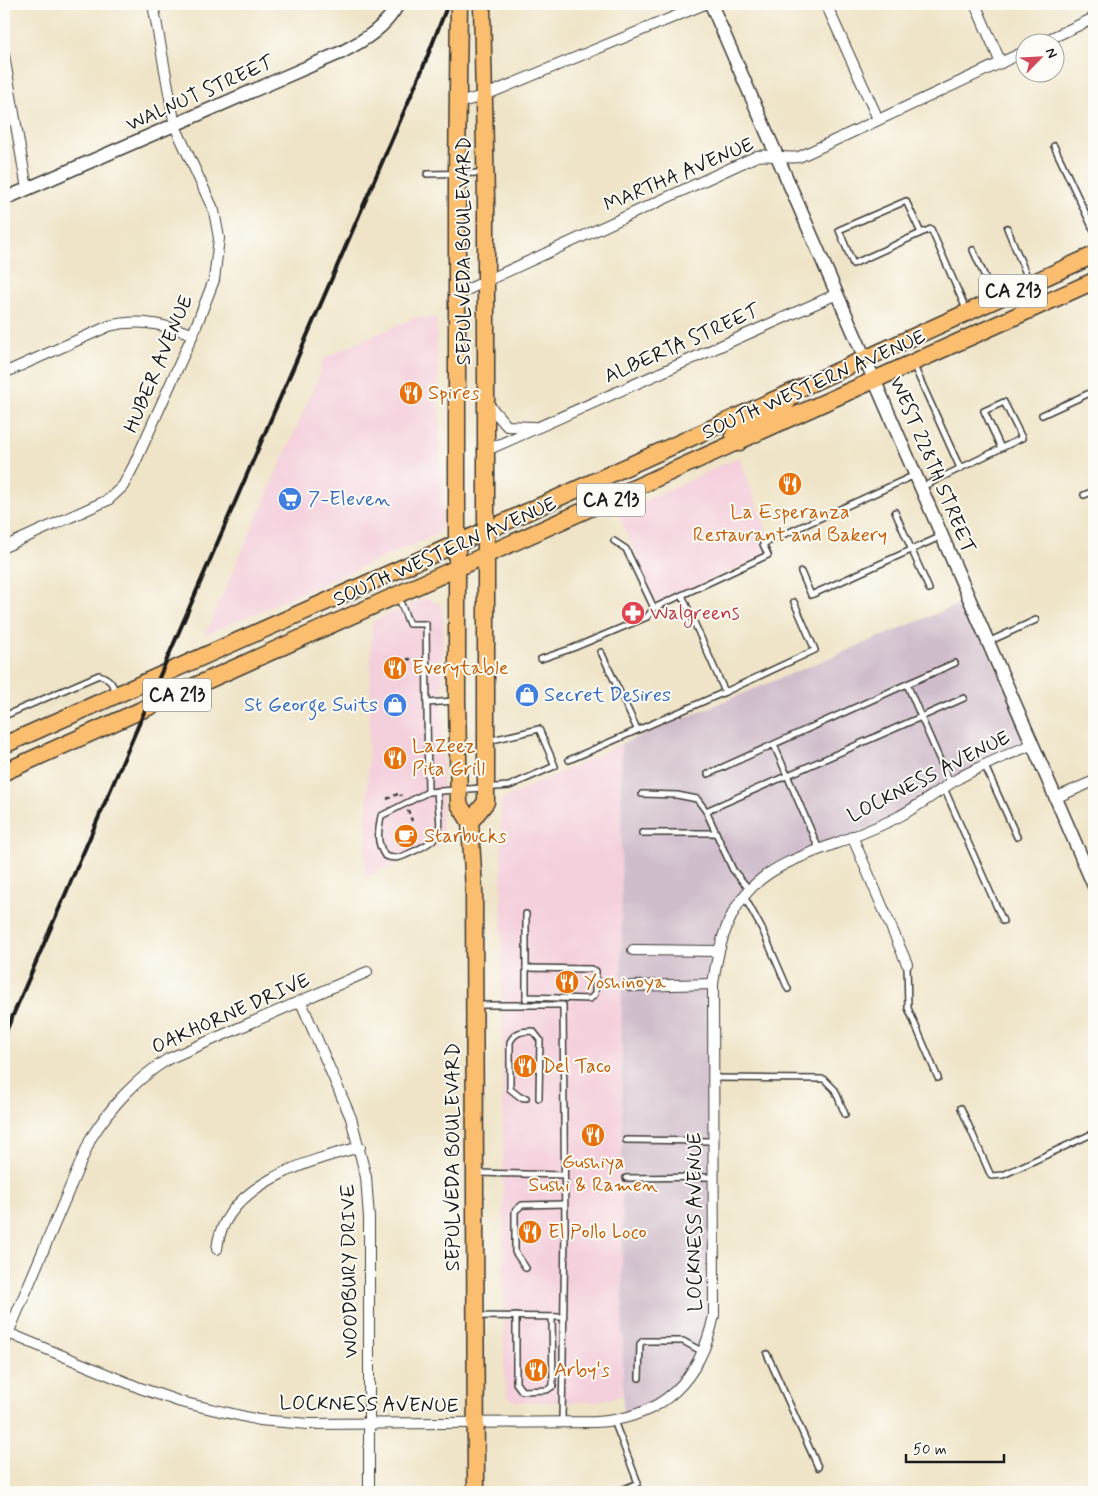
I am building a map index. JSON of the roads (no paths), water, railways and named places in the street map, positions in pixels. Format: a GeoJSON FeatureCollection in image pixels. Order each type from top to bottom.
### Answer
{"type":"FeatureCollection","features":[{"type":"Feature","properties":{"kind":"main road","name":"SEPULVEDA BOULEVARD"},"geometry":{"type":"LineString","coordinates":[[459,4],[457,174],[457,700],[459,804],[470,822],[474,890],[476,1492]]}},
{"type":"Feature","properties":{"kind":"main road","name":"SEPULVEDA BOULEVARD"},"geometry":{"type":"LineString","coordinates":[[470,822],[486,802],[485,173],[482,4]]}},
{"type":"Feature","properties":{"kind":"main road","name":"SOUTH WESTERN AVENUE"},"geometry":{"type":"LineString","coordinates":[[4,745],[457,543],[967,312],[1094,257]]}},
{"type":"Feature","properties":{"kind":"main road","name":"SOUTH WESTERN AVENUE"},"geometry":{"type":"LineString","coordinates":[[4,772],[485,557],[1094,281]]}},
{"type":"Feature","properties":{"kind":"main road"},"geometry":{"type":"LineString","coordinates":[[738,443],[734,435],[739,428],[777,412],[789,400],[794,390]]}},
{"type":"Feature","properties":{"kind":"street","name":"HUBER AVENUE"},"geometry":{"type":"LineString","coordinates":[[4,547],[108,500],[122,486],[134,465],[193,334],[214,280],[219,238],[214,211],[176,126],[153,4]]}},
{"type":"Feature","properties":{"kind":"street","name":"WALNUT STREET"},"geometry":{"type":"LineString","coordinates":[[4,199],[176,126],[365,40],[380,28],[398,4]]}},
{"type":"Feature","properties":{"kind":"street"},"geometry":{"type":"LineString","coordinates":[[458,102],[484,96],[705,4]]}},
{"type":"Feature","properties":{"kind":"street","name":"WEST 228TH STREET"},"geometry":{"type":"LineString","coordinates":[[711,4],[1094,884]]}},
{"type":"Feature","properties":{"kind":"street"},"geometry":{"type":"LineString","coordinates":[[826,4],[878,119]]}},
{"type":"Feature","properties":{"kind":"street"},"geometry":{"type":"LineString","coordinates":[[975,4],[1001,62]]}},
{"type":"Feature","properties":{"kind":"street"},"geometry":{"type":"LineString","coordinates":[[1064,32],[1094,18]]}},
{"type":"Feature","properties":{"kind":"street"},"geometry":{"type":"LineString","coordinates":[[4,55],[27,189]]}},
{"type":"Feature","properties":{"kind":"street","name":"MARTHA AVENUE"},"geometry":{"type":"LineString","coordinates":[[458,294],[756,156],[768,154],[788,158],[799,157],[1016,55]]}},
{"type":"Feature","properties":{"kind":"street","name":"ALBERTA STREET"},"geometry":{"type":"LineString","coordinates":[[485,451],[837,294]]}},
{"type":"Feature","properties":{"kind":"street"},"geometry":{"type":"LineString","coordinates":[[4,373],[110,326],[127,321],[160,324],[193,334]]}},
{"type":"Feature","properties":{"kind":"street","name":"ALBERTA STREET"},"geometry":{"type":"LineString","coordinates":[[485,401],[507,426],[540,426]]}},
{"type":"Feature","properties":{"kind":"street","name":"LOCKNESS AVENUE"},"geometry":{"type":"LineString","coordinates":[[8,1333],[140,1388],[219,1412],[259,1420],[308,1424],[476,1424],[614,1421],[635,1416],[664,1401],[681,1387],[696,1369],[710,1334],[716,1295],[712,984],[718,951],[730,915],[758,879],[780,865],[898,817],[947,786],[985,766],[1032,745]]}},
{"type":"Feature","properties":{"kind":"street"},"geometry":{"type":"LineString","coordinates":[[1055,798],[1094,781]]}},
{"type":"Feature","properties":{"kind":"street"},"geometry":{"type":"LineString","coordinates":[[852,836],[906,964]]}},
{"type":"Feature","properties":{"kind":"street"},"geometry":{"type":"LineString","coordinates":[[633,950],[718,951]]}},
{"type":"Feature","properties":{"kind":"street","name":"OAKHORNE DRIVE"},"geometry":{"type":"LineString","coordinates":[[4,1343],[91,1138],[107,1113],[126,1091],[145,1074],[168,1059],[367,972]]}},
{"type":"Feature","properties":{"kind":"street"},"geometry":{"type":"LineString","coordinates":[[631,986],[712,984]]}},
{"type":"Feature","properties":{"kind":"street","name":"WOODBURY DRIVE"},"geometry":{"type":"LineString","coordinates":[[301,1002],[351,1118],[366,1176],[369,1218],[369,1492]]}},
{"type":"Feature","properties":{"kind":"street"},"geometry":{"type":"LineString","coordinates":[[216,1249],[221,1229],[227,1218],[239,1203],[263,1184],[305,1163],[360,1147]]}},
{"type":"Feature","properties":{"kind":"lane"},"geometry":{"type":"LineString","coordinates":[[1054,146],[1094,230]]}},
{"type":"Feature","properties":{"kind":"lane"},"geometry":{"type":"LineString","coordinates":[[426,174],[485,173]]}},
{"type":"Feature","properties":{"kind":"lane"},"geometry":{"type":"LineString","coordinates":[[921,233],[906,201],[838,230],[854,264],[931,229],[967,312]]}},
{"type":"Feature","properties":{"kind":"lane"},"geometry":{"type":"LineString","coordinates":[[1006,228],[1030,284]]}},
{"type":"Feature","properties":{"kind":"lane"},"geometry":{"type":"LineString","coordinates":[[973,250],[995,300]]}},
{"type":"Feature","properties":{"kind":"lane"},"geometry":{"type":"LineString","coordinates":[[912,364],[960,468]]}},
{"type":"Feature","properties":{"kind":"lane"},"geometry":{"type":"LineString","coordinates":[[1042,415],[1094,391]]}},
{"type":"Feature","properties":{"kind":"lane"},"geometry":{"type":"LineString","coordinates":[[921,487],[1022,438],[1004,402],[984,411],[1001,448]]}},
{"type":"Feature","properties":{"kind":"lane"},"geometry":{"type":"LineString","coordinates":[[541,658],[573,648],[647,617],[654,608],[768,554],[763,544],[916,475]]}},
{"type":"Feature","properties":{"kind":"lane"},"geometry":{"type":"LineString","coordinates":[[1084,495],[1094,491]]}},
{"type":"Feature","properties":{"kind":"lane"},"geometry":{"type":"LineString","coordinates":[[895,512],[929,589]]}},
{"type":"Feature","properties":{"kind":"lane"},"geometry":{"type":"LineString","coordinates":[[801,572],[811,595],[942,536]]}},
{"type":"Feature","properties":{"kind":"lane"},"geometry":{"type":"LineString","coordinates":[[614,541],[626,549],[654,608]]}},
{"type":"Feature","properties":{"kind":"lane"},"geometry":{"type":"LineString","coordinates":[[682,595],[725,692]]}},
{"type":"Feature","properties":{"kind":"lane"},"geometry":{"type":"LineString","coordinates":[[398,596],[409,624],[426,624],[428,792]]}},
{"type":"Feature","properties":{"kind":"lane"},"geometry":{"type":"LineString","coordinates":[[569,760],[725,692],[815,650],[794,602]]}},
{"type":"Feature","properties":{"kind":"lane"},"geometry":{"type":"LineString","coordinates":[[988,642],[1036,620]]}},
{"type":"Feature","properties":{"kind":"lane"},"geometry":{"type":"LineString","coordinates":[[601,652],[637,729]]}},
{"type":"Feature","properties":{"kind":"lane"},"geometry":{"type":"LineString","coordinates":[[708,774],[955,663]]}},
{"type":"Feature","properties":{"kind":"lane"},"geometry":{"type":"LineString","coordinates":[[4,716],[99,675],[107,678],[112,683],[117,695]]}},
{"type":"Feature","properties":{"kind":"lane"},"geometry":{"type":"LineString","coordinates":[[907,684],[1003,921]]}},
{"type":"Feature","properties":{"kind":"lane"},"geometry":{"type":"LineString","coordinates":[[706,811],[964,698]]}},
{"type":"Feature","properties":{"kind":"lane"},"geometry":{"type":"LineString","coordinates":[[427,703],[457,700]]}},
{"type":"Feature","properties":{"kind":"lane"},"geometry":{"type":"LineString","coordinates":[[437,791],[439,832],[437,838],[431,844],[399,858],[385,856],[379,847],[380,816],[428,792],[437,791],[459,790],[486,790],[509,786],[557,765],[539,729],[486,742]]}},
{"type":"Feature","properties":{"kind":"lane"},"geometry":{"type":"LineString","coordinates":[[774,745],[819,849]]}},
{"type":"Feature","properties":{"kind":"lane"},"geometry":{"type":"LineString","coordinates":[[985,766],[1017,837]]}},
{"type":"Feature","properties":{"kind":"lane"},"geometry":{"type":"LineString","coordinates":[[642,794],[677,795],[697,799],[706,811],[732,870],[746,892],[788,989]]}},
{"type":"Feature","properties":{"kind":"lane"},"geometry":{"type":"LineString","coordinates":[[642,832],[716,833]]}},
{"type":"Feature","properties":{"kind":"lane"},"geometry":{"type":"LineString","coordinates":[[526,914],[526,1005]]}},
{"type":"Feature","properties":{"kind":"lane"},"geometry":{"type":"LineString","coordinates":[[906,964],[908,1008],[938,1078]]}},
{"type":"Feature","properties":{"kind":"lane"},"geometry":{"type":"LineString","coordinates":[[526,968],[591,969],[596,972],[595,994],[590,999],[526,997]]}},
{"type":"Feature","properties":{"kind":"lane"},"geometry":{"type":"LineString","coordinates":[[474,1005],[563,1005],[564,1317],[562,1423]]}},
{"type":"Feature","properties":{"kind":"lane"},"geometry":{"type":"LineString","coordinates":[[526,1098],[520,1097],[510,1089],[510,1042],[513,1036],[521,1031],[533,1031],[540,1040],[539,1098]]}},
{"type":"Feature","properties":{"kind":"lane"},"geometry":{"type":"LineString","coordinates":[[712,1078],[824,1079],[835,1090],[845,1114]]}},
{"type":"Feature","properties":{"kind":"lane"},"geometry":{"type":"LineString","coordinates":[[960,1108],[991,1176],[1003,1174],[1094,1133]]}},
{"type":"Feature","properties":{"kind":"lane"},"geometry":{"type":"LineString","coordinates":[[626,1140],[713,1140]]}},
{"type":"Feature","properties":{"kind":"lane"},"geometry":{"type":"LineString","coordinates":[[475,1172],[564,1175]]}},
{"type":"Feature","properties":{"kind":"lane"},"geometry":{"type":"LineString","coordinates":[[626,1178],[714,1177]]}},
{"type":"Feature","properties":{"kind":"lane"},"geometry":{"type":"LineString","coordinates":[[526,1268],[515,1252],[515,1211],[522,1205],[564,1204]]}},
{"type":"Feature","properties":{"kind":"lane"},"geometry":{"type":"LineString","coordinates":[[475,1316],[564,1317]]}},
{"type":"Feature","properties":{"kind":"lane"},"geometry":{"type":"LineString","coordinates":[[516,1316],[516,1383],[522,1391],[547,1390],[553,1386],[552,1317]]}},
{"type":"Feature","properties":{"kind":"lane"},"geometry":{"type":"LineString","coordinates":[[639,1378],[640,1344],[643,1341],[683,1341],[703,1352]]}},
{"type":"Feature","properties":{"kind":"lane"},"geometry":{"type":"LineString","coordinates":[[768,1354],[818,1467]]}},
{"type":"Feature","properties":{"kind":"lane"},"geometry":{"type":"LineString","coordinates":[[614,1421],[638,1483],[617,1492]]}},
{"type":"Feature","properties":{"kind":"lane"},"geometry":{"type":"LineString","coordinates":[[1086,1492],[1094,1488]]}},
{"type":"Feature","properties":{"kind":"railway"},"geometry":{"type":"LineString","coordinates":[[4,1036],[422,70],[448,4]]}},
{"type":"Feature","properties":{"kind":"place","name":"Spires"},"geometry":{"type":"Point","coordinates":[411,393]}},
{"type":"Feature","properties":{"kind":"place","name":"La Esperanza Restaurant and Bakery"},"geometry":{"type":"Point","coordinates":[790,484]}},
{"type":"Feature","properties":{"kind":"place","name":"7-Eleven"},"geometry":{"type":"Point","coordinates":[290,499]}},
{"type":"Feature","properties":{"kind":"place","name":"Walgreens"},"geometry":{"type":"Point","coordinates":[633,613]}},
{"type":"Feature","properties":{"kind":"place","name":"Everytable"},"geometry":{"type":"Point","coordinates":[395,668]}},
{"type":"Feature","properties":{"kind":"place","name":"Secret Desires"},"geometry":{"type":"Point","coordinates":[527,695]}},
{"type":"Feature","properties":{"kind":"place","name":"St George Suits"},"geometry":{"type":"Point","coordinates":[395,705]}},
{"type":"Feature","properties":{"kind":"place","name":"LaZeez Pita Grill"},"geometry":{"type":"Point","coordinates":[395,758]}},
{"type":"Feature","properties":{"kind":"place","name":"Starbucks"},"geometry":{"type":"Point","coordinates":[406,836]}},
{"type":"Feature","properties":{"kind":"place","name":"Yoshinoya"},"geometry":{"type":"Point","coordinates":[567,982]}},
{"type":"Feature","properties":{"kind":"place","name":"Del Taco"},"geometry":{"type":"Point","coordinates":[525,1066]}},
{"type":"Feature","properties":{"kind":"place","name":"Gushiya Sushi & Ramen"},"geometry":{"type":"Point","coordinates":[593,1135]}},
{"type":"Feature","properties":{"kind":"place","name":"El Pollo Loco"},"geometry":{"type":"Point","coordinates":[530,1232]}},
{"type":"Feature","properties":{"kind":"place","name":"Arby's"},"geometry":{"type":"Point","coordinates":[536,1370]}}]}
